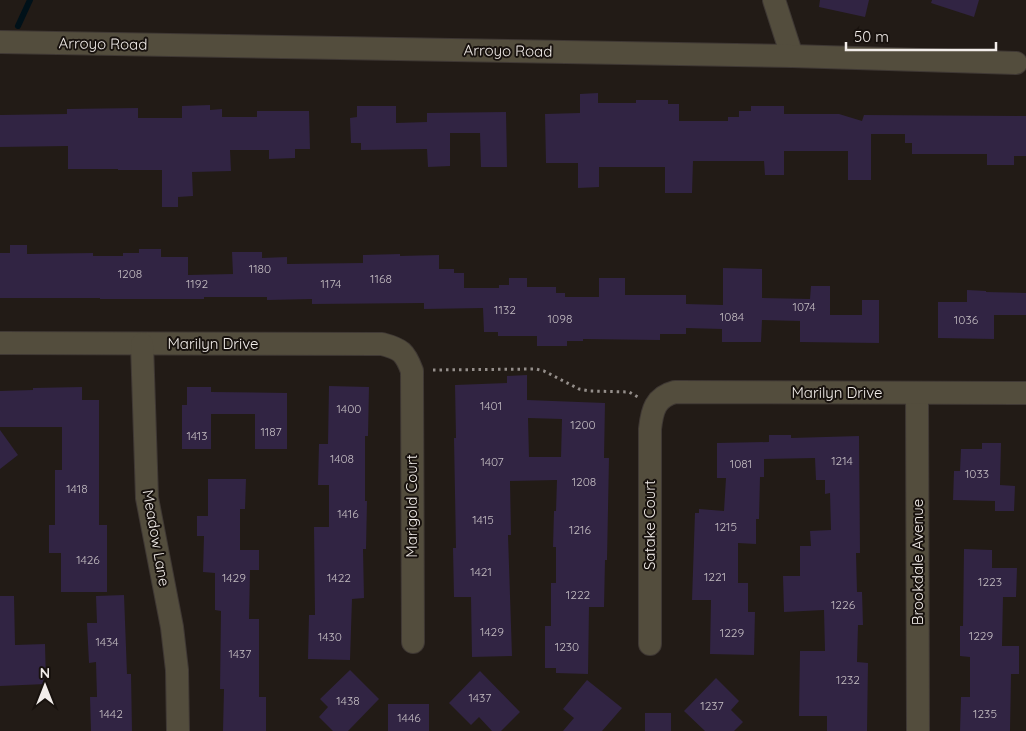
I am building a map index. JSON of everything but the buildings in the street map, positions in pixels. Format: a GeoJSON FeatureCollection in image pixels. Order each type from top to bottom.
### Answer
{"type":"FeatureCollection","features":[{"type":"Feature","properties":{"kind":"street"},"geometry":{"type":"LineString","coordinates":[[774,0],[792,56]]}},
{"type":"Feature","properties":{"kind":"street","name":"Arroyo Road"},"geometry":{"type":"LineString","coordinates":[[0,42],[792,56],[1016,62]]}},
{"type":"Feature","properties":{"kind":"street","name":"Marilyn Drive"},"geometry":{"type":"LineString","coordinates":[[0,344],[382,344],[398,349],[407,356],[412,371]]}},
{"type":"Feature","properties":{"kind":"street","name":"Meadow Lane"},"geometry":{"type":"LineString","coordinates":[[142,344],[147,498],[172,626],[177,670],[178,731]]}},
{"type":"Feature","properties":{"kind":"street","name":"Marigold Court"},"geometry":{"type":"LineString","coordinates":[[412,371],[413,642]]}},
{"type":"Feature","properties":{"kind":"street","name":"Marilyn Drive"},"geometry":{"type":"LineString","coordinates":[[655,408],[660,399],[667,394],[675,392],[1026,393]]}},
{"type":"Feature","properties":{"kind":"street","name":"Brookdale Avenue"},"geometry":{"type":"LineString","coordinates":[[917,393],[918,731]]}},
{"type":"Feature","properties":{"kind":"street","name":"Satake Court"},"geometry":{"type":"LineString","coordinates":[[650,644],[650,429],[655,408]]}},
{"type":"Feature","properties":{"kind":"path"},"geometry":{"type":"LineString","coordinates":[[412,371],[536,369],[544,371],[579,389],[630,392],[655,408]]}},
{"type":"Feature","properties":{"kind":"waterway"},"geometry":{"type":"LineString","coordinates":[[18,26],[30,0]]}}]}
